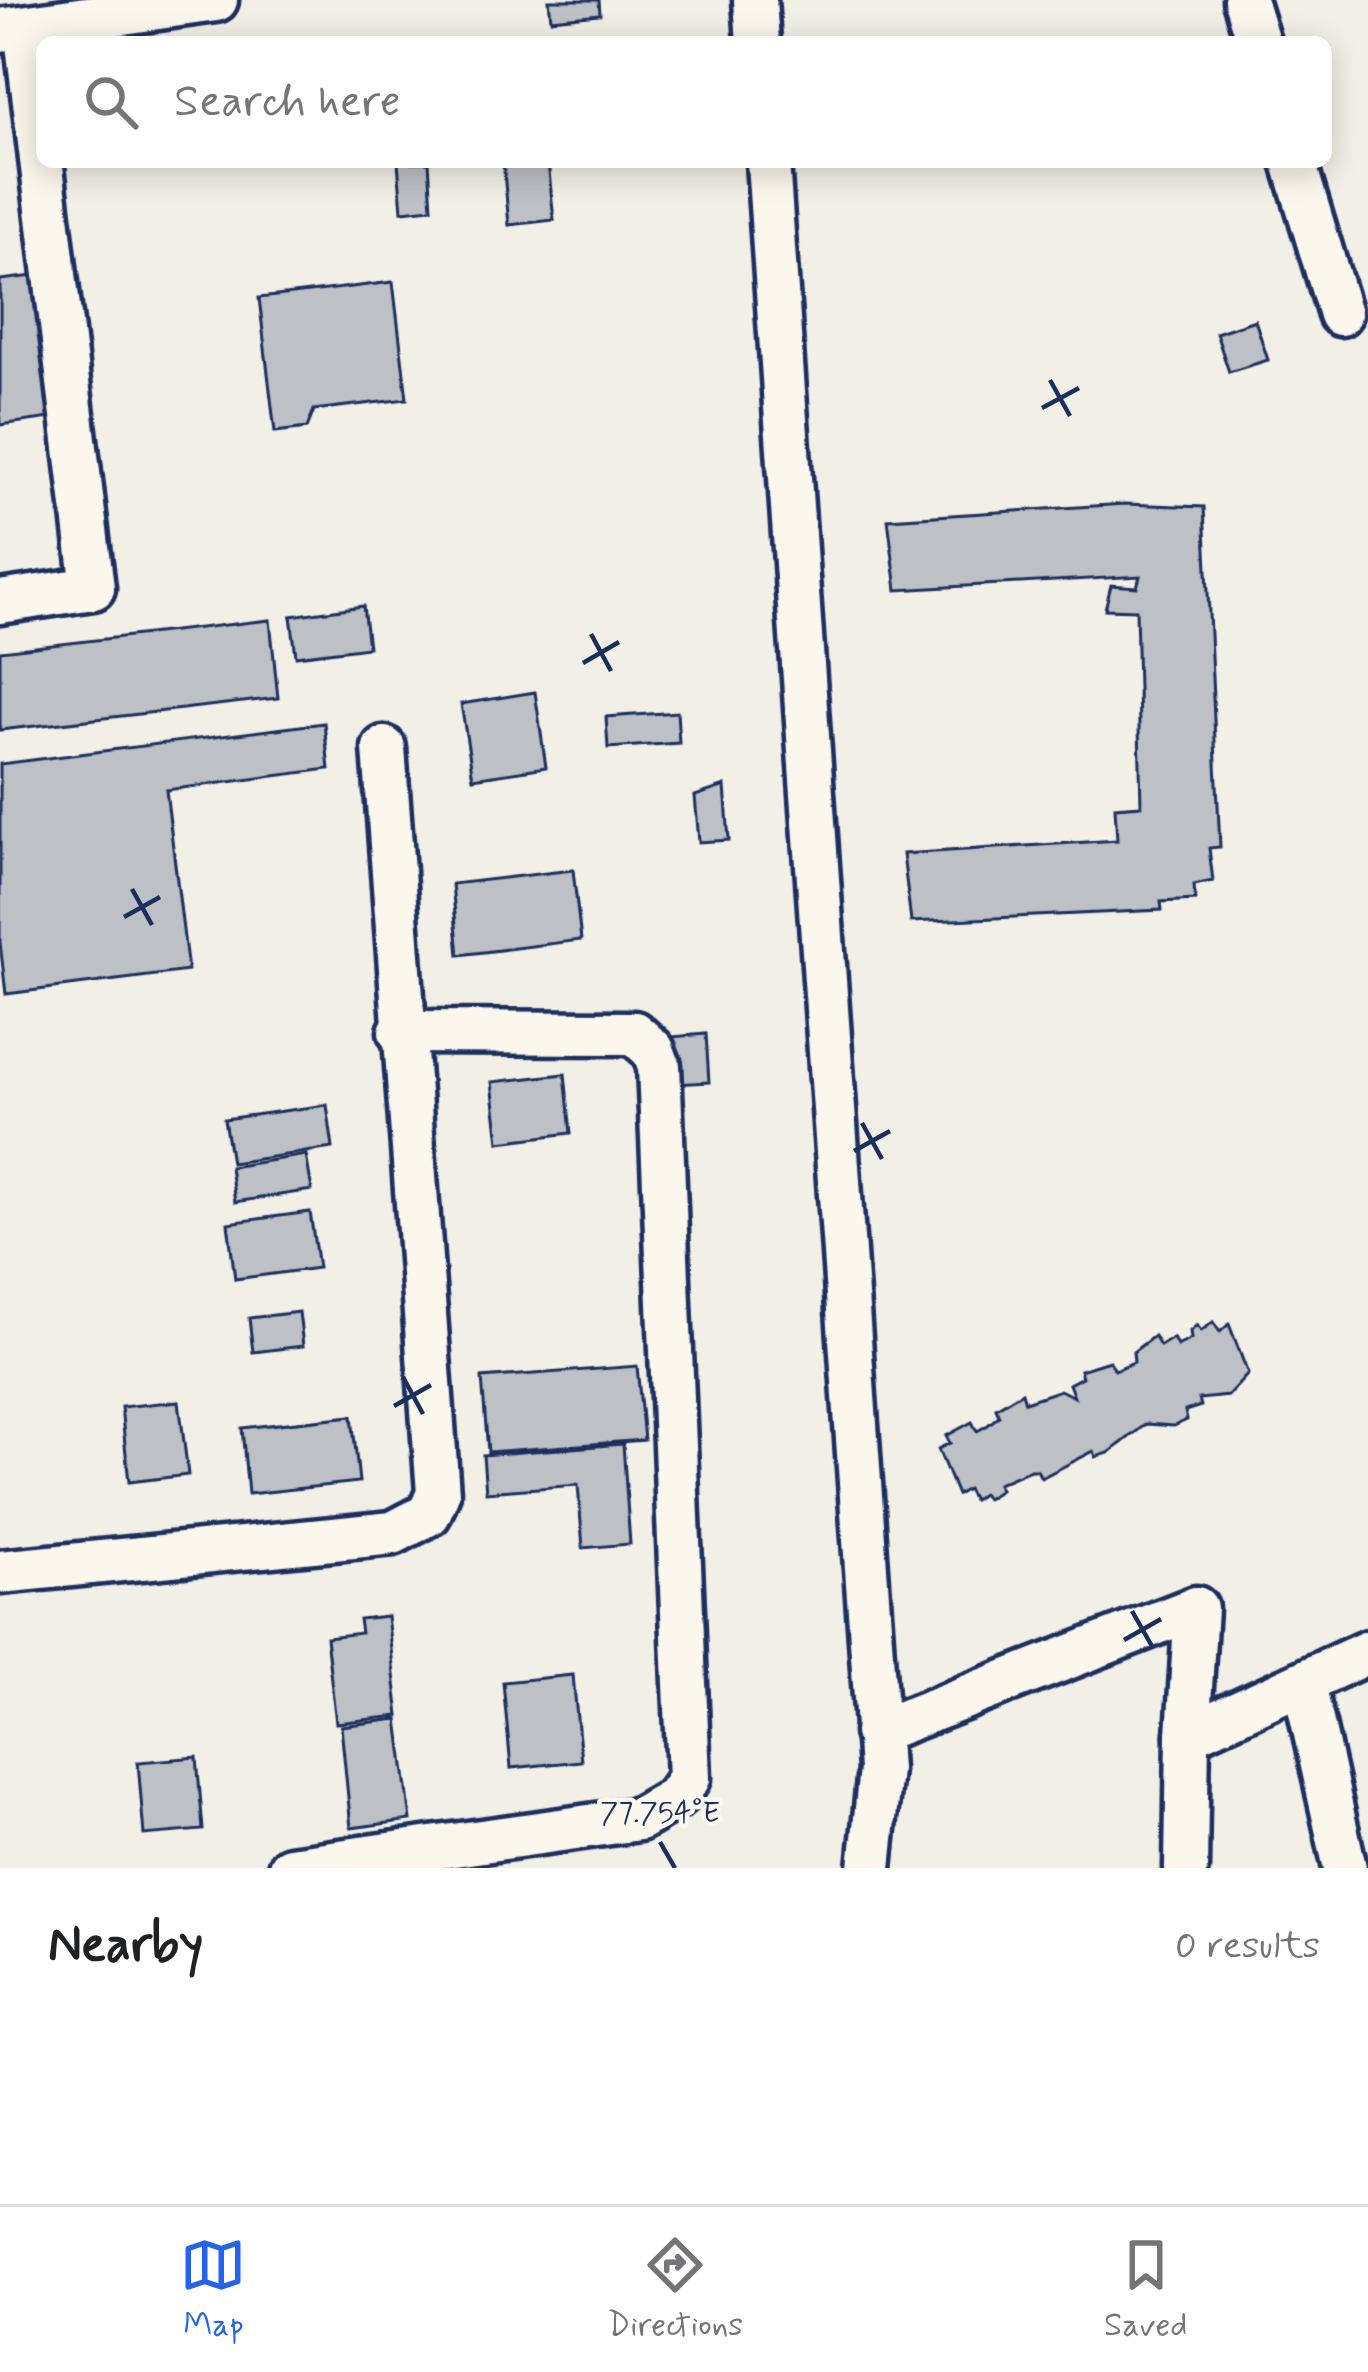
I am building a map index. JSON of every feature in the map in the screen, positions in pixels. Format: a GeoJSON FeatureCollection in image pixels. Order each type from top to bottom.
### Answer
{"type":"FeatureCollection","features":[{"type":"Feature","properties":{"kind":"street"},"geometry":{"type":"LineString","coordinates":[[0,602],[93,588],[13,28],[216,0]]}},
{"type":"Feature","properties":{"kind":"street"},"geometry":{"type":"LineString","coordinates":[[755,0],[758,36]]}},
{"type":"Feature","properties":{"kind":"street"},"geometry":{"type":"LineString","coordinates":[[1245,0],[1256,36]]}},
{"type":"Feature","properties":{"kind":"street"},"geometry":{"type":"LineString","coordinates":[[768,168],[880,1769],[870,1868]]}},
{"type":"Feature","properties":{"kind":"street"},"geometry":{"type":"LineString","coordinates":[[1296,168],[1340,314]]}},
{"type":"Feature","properties":{"kind":"street"},"geometry":{"type":"LineString","coordinates":[[0,1572],[393,1534],[429,1514],[438,1493],[400,1032],[384,748]]}},
{"type":"Feature","properties":{"kind":"street"},"geometry":{"type":"LineString","coordinates":[[290,1868],[639,1819],[675,1798],[689,1778],[659,1066],[653,1050],[634,1033],[400,1032]]}},
{"type":"Feature","properties":{"kind":"street"},"geometry":{"type":"LineString","coordinates":[[876,1732],[1196,1608],[1186,1868]]}},
{"type":"Feature","properties":{"kind":"street"},"geometry":{"type":"LineString","coordinates":[[1188,1735],[1368,1652]]}},
{"type":"Feature","properties":{"kind":"street"},"geometry":{"type":"LineString","coordinates":[[1304,1684],[1345,1868]]}},
{"type":"Feature","properties":{"kind":"building"},"geometry":{"type":"Polygon","coordinates":[[[549,0],[599,0],[600,14],[551,19],[549,0]]]}},
{"type":"Feature","properties":{"kind":"building"},"geometry":{"type":"Polygon","coordinates":[[[398,168],[429,168],[432,208],[402,211],[398,168]]]}},
{"type":"Feature","properties":{"kind":"building"},"geometry":{"type":"Polygon","coordinates":[[[504,168],[549,168],[554,220],[509,225],[504,168]]]}},
{"type":"Feature","properties":{"kind":"building"},"geometry":{"type":"Polygon","coordinates":[[[34,276],[51,418],[0,425],[0,280],[34,276]]]}},
{"type":"Feature","properties":{"kind":"building"},"geometry":{"type":"Polygon","coordinates":[[[393,282],[407,399],[314,410],[307,428],[275,432],[259,298],[393,282]]]}},
{"type":"Feature","properties":{"kind":"building"},"geometry":{"type":"Polygon","coordinates":[[[1255,320],[1268,360],[1229,372],[1216,333],[1255,320]]]}},
{"type":"Feature","properties":{"kind":"building"},"geometry":{"type":"Polygon","coordinates":[[[1125,504],[1204,507],[1220,847],[1209,848],[1213,881],[1194,885],[1195,900],[1161,902],[1162,910],[911,922],[903,854],[1117,840],[1115,807],[1141,805],[1136,610],[1105,609],[1111,585],[1137,587],[1140,576],[897,590],[888,519],[1125,504]]]}},
{"type":"Feature","properties":{"kind":"building"},"geometry":{"type":"Polygon","coordinates":[[[363,606],[368,647],[296,656],[291,616],[363,606]]]}},
{"type":"Feature","properties":{"kind":"building"},"geometry":{"type":"Polygon","coordinates":[[[270,620],[278,698],[0,730],[0,651],[270,620]]]}},
{"type":"Feature","properties":{"kind":"building"},"geometry":{"type":"Polygon","coordinates":[[[535,692],[546,767],[473,778],[461,704],[535,692]]]}},
{"type":"Feature","properties":{"kind":"building"},"geometry":{"type":"Polygon","coordinates":[[[677,712],[679,743],[608,748],[606,717],[677,712]]]}},
{"type":"Feature","properties":{"kind":"building"},"geometry":{"type":"Polygon","coordinates":[[[324,723],[329,769],[166,790],[188,971],[6,994],[0,943],[0,764],[324,723]]]}},
{"type":"Feature","properties":{"kind":"building"},"geometry":{"type":"Polygon","coordinates":[[[725,786],[729,840],[699,842],[695,796],[725,786]]]}},
{"type":"Feature","properties":{"kind":"building"},"geometry":{"type":"Polygon","coordinates":[[[573,870],[581,940],[459,955],[452,884],[573,870]]]}},
{"type":"Feature","properties":{"kind":"building"},"geometry":{"type":"Polygon","coordinates":[[[706,1034],[709,1082],[675,1084],[671,1037],[706,1034]]]}},
{"type":"Feature","properties":{"kind":"building"},"geometry":{"type":"Polygon","coordinates":[[[565,1074],[571,1133],[499,1142],[492,1082],[565,1074]]]}},
{"type":"Feature","properties":{"kind":"building"},"geometry":{"type":"Polygon","coordinates":[[[327,1105],[333,1148],[231,1163],[224,1119],[327,1105]]]}},
{"type":"Feature","properties":{"kind":"building"},"geometry":{"type":"Polygon","coordinates":[[[306,1155],[312,1190],[235,1202],[230,1167],[306,1155]]]}},
{"type":"Feature","properties":{"kind":"building"},"geometry":{"type":"Polygon","coordinates":[[[310,1212],[318,1268],[235,1279],[228,1223],[310,1212]]]}},
{"type":"Feature","properties":{"kind":"building"},"geometry":{"type":"Polygon","coordinates":[[[299,1312],[303,1346],[253,1352],[249,1318],[299,1312]]]}},
{"type":"Feature","properties":{"kind":"building"},"geometry":{"type":"Polygon","coordinates":[[[1213,1322],[1220,1332],[1229,1324],[1248,1374],[1228,1396],[1199,1399],[1201,1406],[1185,1411],[1187,1420],[1174,1426],[1146,1424],[1109,1453],[1096,1457],[1094,1451],[1041,1478],[1037,1470],[1030,1470],[997,1484],[1000,1490],[986,1499],[982,1494],[973,1500],[967,1489],[957,1495],[938,1449],[950,1443],[946,1436],[972,1422],[977,1431],[988,1425],[999,1416],[996,1408],[1022,1392],[1025,1402],[1060,1390],[1074,1397],[1069,1384],[1082,1377],[1080,1370],[1109,1361],[1115,1370],[1134,1362],[1133,1352],[1154,1336],[1160,1346],[1173,1338],[1177,1346],[1191,1339],[1190,1331],[1197,1325],[1201,1331],[1213,1322]]]}},
{"type":"Feature","properties":{"kind":"building"},"geometry":{"type":"Polygon","coordinates":[[[637,1366],[644,1440],[488,1452],[482,1378],[637,1366]]]}},
{"type":"Feature","properties":{"kind":"building"},"geometry":{"type":"Polygon","coordinates":[[[179,1401],[188,1475],[129,1482],[121,1407],[179,1401]]]}},
{"type":"Feature","properties":{"kind":"building"},"geometry":{"type":"Polygon","coordinates":[[[352,1416],[359,1482],[248,1494],[242,1428],[352,1416]]]}},
{"type":"Feature","properties":{"kind":"building"},"geometry":{"type":"Polygon","coordinates":[[[623,1444],[630,1544],[583,1548],[578,1485],[486,1492],[483,1455],[623,1444]]]}},
{"type":"Feature","properties":{"kind":"building"},"geometry":{"type":"Polygon","coordinates":[[[387,1616],[399,1716],[336,1723],[326,1637],[361,1633],[359,1619],[387,1616]]]}},
{"type":"Feature","properties":{"kind":"building"},"geometry":{"type":"Polygon","coordinates":[[[573,1675],[581,1761],[511,1768],[503,1682],[573,1675]]]}},
{"type":"Feature","properties":{"kind":"building"},"geometry":{"type":"Polygon","coordinates":[[[398,1719],[411,1820],[351,1828],[341,1726],[398,1719]]]}},
{"type":"Feature","properties":{"kind":"building"},"geometry":{"type":"Polygon","coordinates":[[[197,1757],[203,1830],[144,1835],[138,1762],[197,1757]]]}}]}
